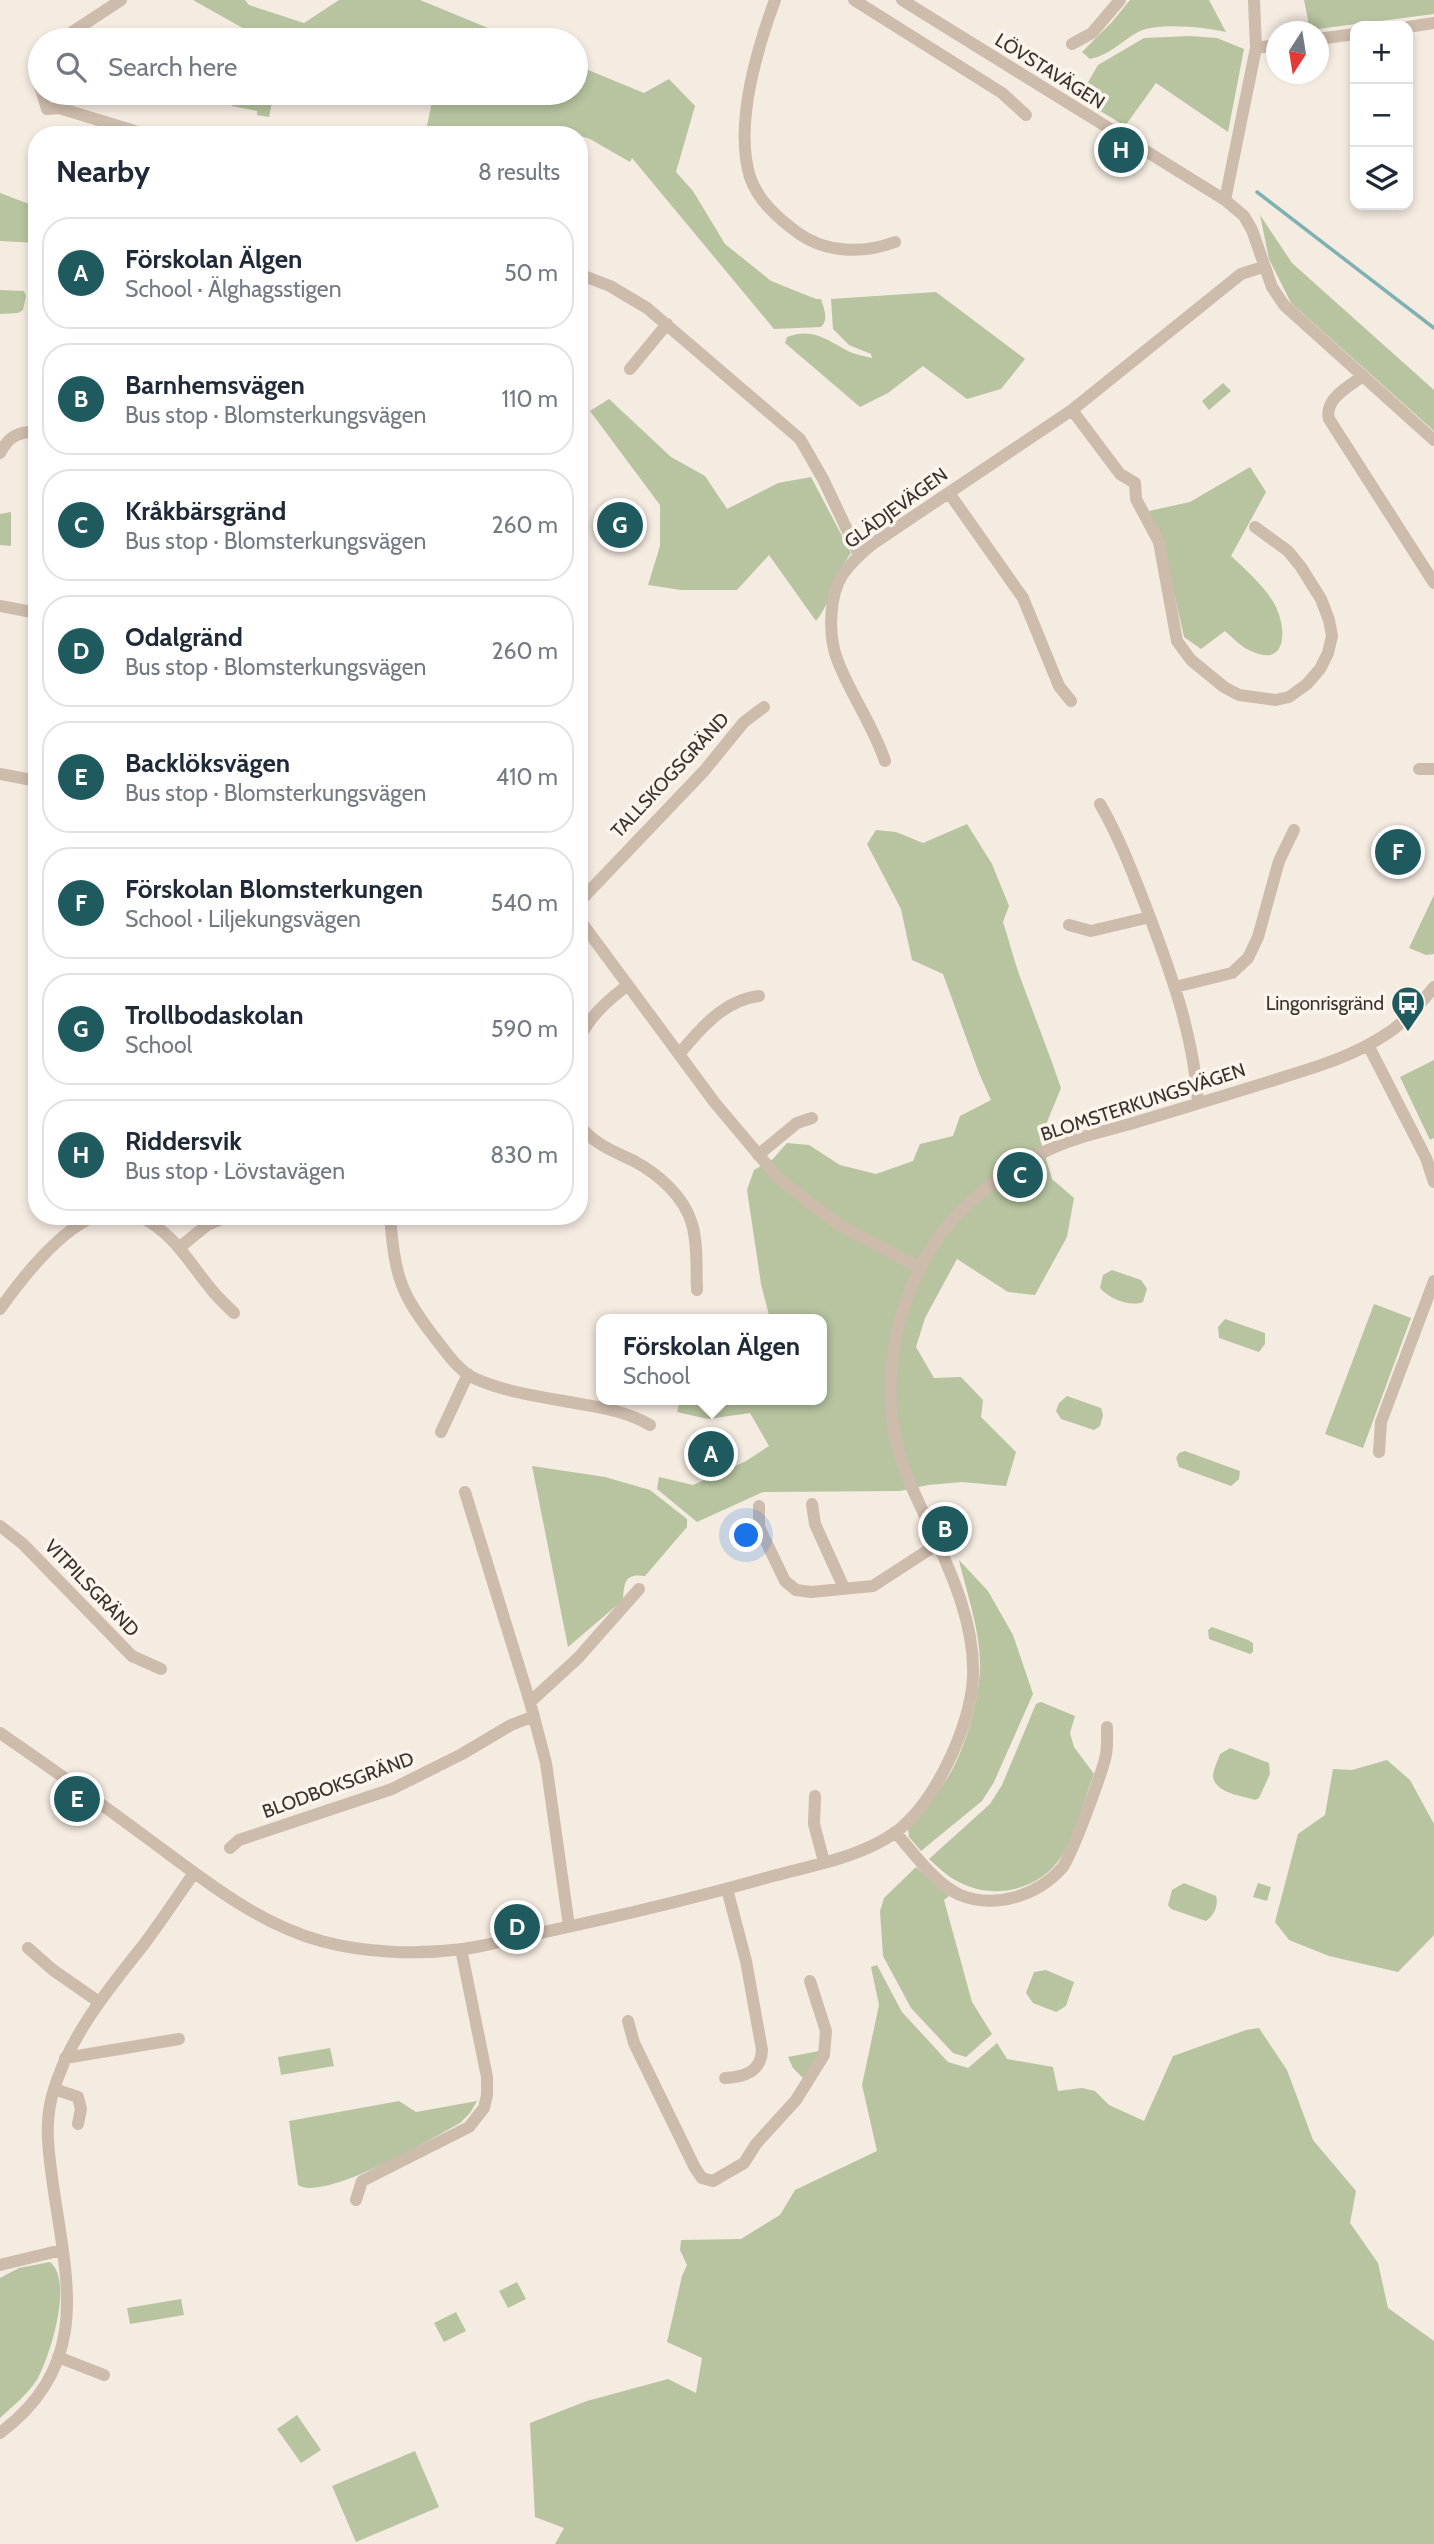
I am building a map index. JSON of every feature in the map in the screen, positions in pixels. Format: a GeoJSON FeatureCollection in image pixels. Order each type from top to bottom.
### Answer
{"type":"FeatureCollection","features":[{"type":"Feature","properties":{"kind":"street"},"geometry":{"type":"LineString","coordinates":[[79,28],[121,0]]}},
{"type":"Feature","properties":{"kind":"street"},"geometry":{"type":"LineString","coordinates":[[775,0],[746,98],[746,150],[750,177],[756,190],[787,225],[820,244],[832,248],[865,249],[879,248],[895,242]]}},
{"type":"Feature","properties":{"kind":"street"},"geometry":{"type":"LineString","coordinates":[[854,0],[1002,93],[1026,115]]}},
{"type":"Feature","properties":{"kind":"street","name":"LÖVSTAVÄGEN"},"geometry":{"type":"LineString","coordinates":[[902,0],[1225,200],[1244,216],[1252,230],[1263,267],[1284,305],[1434,440]]}},
{"type":"Feature","properties":{"kind":"street"},"geometry":{"type":"LineString","coordinates":[[1072,44],[1092,33],[1120,0]]}},
{"type":"Feature","properties":{"kind":"street"},"geometry":{"type":"LineString","coordinates":[[1225,200],[1256,48],[1254,0]]}},
{"type":"Feature","properties":{"kind":"street"},"geometry":{"type":"LineString","coordinates":[[1413,26],[1434,23]]}},
{"type":"Feature","properties":{"kind":"street"},"geometry":{"type":"LineString","coordinates":[[1329,38],[1350,35]]}},
{"type":"Feature","properties":{"kind":"street"},"geometry":{"type":"LineString","coordinates":[[1256,48],[1266,46]]}},
{"type":"Feature","properties":{"kind":"street"},"geometry":{"type":"LineString","coordinates":[[46,105],[47,109],[59,108],[118,126]]}},
{"type":"Feature","properties":{"kind":"street","name":"GLÄDJEVÄGEN"},"geometry":{"type":"LineString","coordinates":[[886,761],[876,733],[836,657],[832,632],[835,592],[842,576],[859,555],[1072,410],[1241,274],[1263,267]]}},
{"type":"Feature","properties":{"kind":"street"},"geometry":{"type":"LineString","coordinates":[[588,277],[610,286],[647,308],[800,439],[823,479],[859,555]]}},
{"type":"Feature","properties":{"kind":"street"},"geometry":{"type":"LineString","coordinates":[[630,369],[667,324]]}},
{"type":"Feature","properties":{"kind":"street"},"geometry":{"type":"LineString","coordinates":[[1363,376],[1331,402],[1327,411],[1329,419],[1434,583]]}},
{"type":"Feature","properties":{"kind":"street"},"geometry":{"type":"LineString","coordinates":[[1072,410],[1120,474],[1135,483],[1136,499],[1159,542],[1177,641],[1191,660],[1224,687],[1239,695],[1276,700],[1289,697],[1321,669],[1332,636],[1321,599],[1301,567],[1288,551],[1255,527]]}},
{"type":"Feature","properties":{"kind":"street"},"geometry":{"type":"LineString","coordinates":[[0,453],[6,442],[15,434],[28,432]]}},
{"type":"Feature","properties":{"kind":"street"},"geometry":{"type":"LineString","coordinates":[[948,493],[1023,598],[1059,686],[1072,701]]}},
{"type":"Feature","properties":{"kind":"street"},"geometry":{"type":"LineString","coordinates":[[0,606],[28,611]]}},
{"type":"Feature","properties":{"kind":"street","name":"TALLSKOGSGRÄND"},"geometry":{"type":"LineString","coordinates":[[588,890],[704,771],[744,722],[764,707]]}},
{"type":"Feature","properties":{"kind":"street"},"geometry":{"type":"LineString","coordinates":[[1419,769],[1434,769]]}},
{"type":"Feature","properties":{"kind":"street"},"geometry":{"type":"LineString","coordinates":[[0,774],[28,779]]}},
{"type":"Feature","properties":{"kind":"street"},"geometry":{"type":"LineString","coordinates":[[1100,804],[1117,833],[1175,987],[1191,1048],[1198,1103]]}},
{"type":"Feature","properties":{"kind":"street"},"geometry":{"type":"LineString","coordinates":[[1175,987],[1232,973],[1251,955],[1279,861],[1294,830]]}},
{"type":"Feature","properties":{"kind":"street"},"geometry":{"type":"LineString","coordinates":[[1069,925],[1091,931],[1150,917]]}},
{"type":"Feature","properties":{"kind":"street"},"geometry":{"type":"LineString","coordinates":[[588,931],[679,1054],[779,1179],[816,1209],[878,1247],[920,1268]]}},
{"type":"Feature","properties":{"kind":"street"},"geometry":{"type":"LineString","coordinates":[[588,1022],[628,985]]}},
{"type":"Feature","properties":{"kind":"street","name":"BLOMSTERKUNGSVÄGEN"},"geometry":{"type":"LineString","coordinates":[[0,1732],[194,1873],[261,1917],[326,1943],[365,1950],[402,1952],[461,1949],[727,1889],[863,1850],[895,1832],[916,1812],[937,1782],[959,1737],[972,1688],[972,1661],[964,1613],[940,1546],[907,1477],[897,1446],[892,1416],[892,1356],[899,1324],[920,1268],[946,1226],[990,1186],[1048,1150],[1346,1057],[1393,1031],[1430,991]]}},
{"type":"Feature","properties":{"kind":"street"},"geometry":{"type":"LineString","coordinates":[[679,1054],[725,1007],[741,998],[759,996]]}},
{"type":"Feature","properties":{"kind":"street"},"geometry":{"type":"LineString","coordinates":[[1368,1045],[1422,1151],[1434,1182]]}},
{"type":"Feature","properties":{"kind":"street"},"geometry":{"type":"LineString","coordinates":[[758,1155],[797,1123],[812,1118]]}},
{"type":"Feature","properties":{"kind":"street"},"geometry":{"type":"LineString","coordinates":[[588,1134],[599,1144],[654,1173],[682,1203],[692,1223],[696,1243],[697,1290]]}},
{"type":"Feature","properties":{"kind":"street"},"geometry":{"type":"LineString","coordinates":[[0,1309],[39,1261],[62,1238],[82,1225]]}},
{"type":"Feature","properties":{"kind":"street"},"geometry":{"type":"LineString","coordinates":[[155,1225],[180,1247],[210,1288],[234,1313]]}},
{"type":"Feature","properties":{"kind":"street"},"geometry":{"type":"LineString","coordinates":[[180,1247],[207,1225]]}},
{"type":"Feature","properties":{"kind":"street"},"geometry":{"type":"LineString","coordinates":[[391,1225],[393,1252],[404,1292],[426,1326],[468,1374],[519,1392],[628,1413],[650,1425]]}},
{"type":"Feature","properties":{"kind":"street"},"geometry":{"type":"LineString","coordinates":[[1379,1452],[1381,1422],[1434,1281]]}},
{"type":"Feature","properties":{"kind":"street"},"geometry":{"type":"LineString","coordinates":[[441,1432],[468,1374]]}},
{"type":"Feature","properties":{"kind":"street"},"geometry":{"type":"LineString","coordinates":[[465,1492],[530,1702],[546,1763],[569,1926]]}},
{"type":"Feature","properties":{"kind":"street"},"geometry":{"type":"LineString","coordinates":[[811,1504],[815,1524],[844,1588]]}},
{"type":"Feature","properties":{"kind":"street"},"geometry":{"type":"LineString","coordinates":[[759,1506],[759,1527],[791,1587],[811,1592],[873,1586],[930,1549],[940,1546]]}},
{"type":"Feature","properties":{"kind":"street","name":"VITPILSGRÄND"},"geometry":{"type":"LineString","coordinates":[[0,1526],[23,1544],[132,1656],[160,1669]]}},
{"type":"Feature","properties":{"kind":"street"},"geometry":{"type":"LineString","coordinates":[[530,1702],[578,1658],[639,1589]]}},
{"type":"Feature","properties":{"kind":"street","name":"BLODBOKSGRÄND"},"geometry":{"type":"LineString","coordinates":[[230,1849],[239,1840],[393,1788],[462,1755],[510,1725],[534,1716]]}},
{"type":"Feature","properties":{"kind":"street"},"geometry":{"type":"LineString","coordinates":[[895,1832],[919,1861],[959,1894],[981,1900],[1004,1900],[1027,1894],[1064,1866],[1106,1756],[1107,1727]]}},
{"type":"Feature","properties":{"kind":"street"},"geometry":{"type":"LineString","coordinates":[[815,1796],[814,1824],[824,1862]]}},
{"type":"Feature","properties":{"kind":"street"},"geometry":{"type":"LineString","coordinates":[[0,2432],[25,2412],[36,2398],[64,2340],[69,2308],[68,2278],[47,2134],[47,2119],[54,2089],[65,2058],[99,2002],[194,1873]]}},
{"type":"Feature","properties":{"kind":"street"},"geometry":{"type":"LineString","coordinates":[[725,2078],[742,2076],[755,2069],[762,2050],[746,1961],[727,1889]]}},
{"type":"Feature","properties":{"kind":"street"},"geometry":{"type":"LineString","coordinates":[[28,1948],[53,1970],[99,2002]]}},
{"type":"Feature","properties":{"kind":"street"},"geometry":{"type":"LineString","coordinates":[[356,2200],[362,2182],[469,2127],[484,2108],[487,2077],[461,1949]]}},
{"type":"Feature","properties":{"kind":"street"},"geometry":{"type":"LineString","coordinates":[[628,2021],[634,2043],[695,2168],[702,2178],[713,2180],[744,2163],[756,2144],[796,2100],[824,2055],[826,2031],[810,1981]]}},
{"type":"Feature","properties":{"kind":"street"},"geometry":{"type":"LineString","coordinates":[[65,2058],[179,2039]]}},
{"type":"Feature","properties":{"kind":"street"},"geometry":{"type":"LineString","coordinates":[[54,2089],[78,2097],[81,2109],[78,2124]]}},
{"type":"Feature","properties":{"kind":"street"},"geometry":{"type":"LineString","coordinates":[[0,2263],[62,2250]]}},
{"type":"Feature","properties":{"kind":"street"},"geometry":{"type":"LineString","coordinates":[[58,2357],[104,2375]]}},
{"type":"Feature","properties":{"kind":"green space"},"geometry":{"type":"Polygon","coordinates":[[[193,0],[245,0],[249,5],[304,23],[339,0],[420,0],[488,28],[243,28],[193,0]]]}},
{"type":"Feature","properties":{"kind":"green space"},"geometry":{"type":"Polygon","coordinates":[[[1130,0],[1209,0],[1226,32],[1181,26],[1146,29],[1103,55],[1090,59],[1082,52],[1130,0]]]}},
{"type":"Feature","properties":{"kind":"green space"},"geometry":{"type":"Polygon","coordinates":[[[1304,0],[1434,0],[1434,14],[1380,21],[1350,21],[1350,25],[1329,28],[1329,21],[1308,21],[1304,0]]]}},
{"type":"Feature","properties":{"kind":"green space"},"geometry":{"type":"Polygon","coordinates":[[[1144,38],[1217,38],[1244,49],[1228,132],[1156,83],[1125,126],[1079,98],[1098,65],[1144,38]]]}},
{"type":"Feature","properties":{"kind":"green space"},"geometry":{"type":"Polygon","coordinates":[[[588,70],[644,93],[669,79],[695,106],[676,172],[693,191],[725,244],[771,281],[821,299],[825,317],[823,324],[821,327],[774,329],[632,158],[630,162],[588,138],[588,126],[427,126],[431,105],[588,105],[588,70]]]}},
{"type":"Feature","properties":{"kind":"green space"},"geometry":{"type":"Polygon","coordinates":[[[271,105],[269,117],[257,115],[257,111],[232,106],[271,105]]]}},
{"type":"Feature","properties":{"kind":"green space"},"geometry":{"type":"Polygon","coordinates":[[[0,193],[28,204],[28,243],[0,241],[0,193]]]}},
{"type":"Feature","properties":{"kind":"green space"},"geometry":{"type":"Polygon","coordinates":[[[1260,215],[1292,263],[1434,390],[1434,431],[1291,303],[1269,259],[1260,215]]]}},
{"type":"Feature","properties":{"kind":"green space"},"geometry":{"type":"Polygon","coordinates":[[[0,290],[24,291],[26,296],[23,310],[0,314],[0,290]]]}},
{"type":"Feature","properties":{"kind":"green space"},"geometry":{"type":"Polygon","coordinates":[[[936,292],[1025,359],[1001,389],[967,399],[923,366],[888,393],[860,407],[785,343],[787,337],[813,334],[850,352],[872,358],[871,354],[849,345],[833,329],[831,299],[936,292]]]}},
{"type":"Feature","properties":{"kind":"green space"},"geometry":{"type":"Polygon","coordinates":[[[1223,383],[1231,391],[1209,410],[1202,401],[1223,383]]]}},
{"type":"Feature","properties":{"kind":"green space"},"geometry":{"type":"Polygon","coordinates":[[[609,399],[671,457],[705,476],[727,509],[778,483],[811,477],[851,553],[816,621],[769,555],[737,590],[681,590],[648,585],[660,546],[660,505],[590,411],[609,399]]]}},
{"type":"Feature","properties":{"kind":"green space"},"geometry":{"type":"Polygon","coordinates":[[[1250,467],[1266,492],[1231,556],[1268,594],[1281,620],[1282,641],[1279,649],[1273,654],[1264,655],[1244,647],[1225,631],[1201,649],[1184,637],[1162,540],[1149,511],[1190,502],[1250,467]]]}},
{"type":"Feature","properties":{"kind":"green space"},"geometry":{"type":"Polygon","coordinates":[[[11,512],[11,546],[0,545],[0,514],[11,512]]]}},
{"type":"Feature","properties":{"kind":"green space"},"geometry":{"type":"Polygon","coordinates":[[[967,824],[992,864],[1009,906],[1003,922],[1061,1088],[1040,1139],[1052,1179],[1074,1198],[1067,1237],[1035,1295],[1008,1292],[957,1259],[925,1318],[916,1347],[934,1378],[961,1377],[983,1400],[981,1417],[1016,1452],[1006,1486],[962,1482],[900,1491],[763,1492],[697,1522],[657,1489],[659,1477],[693,1485],[746,1461],[769,1446],[750,1413],[708,1419],[677,1412],[679,1405],[827,1405],[827,1314],[769,1314],[761,1284],[747,1190],[754,1170],[773,1159],[787,1143],[809,1145],[840,1165],[876,1174],[913,1161],[920,1144],[953,1136],[960,1116],[991,1100],[943,974],[912,960],[901,909],[867,844],[876,830],[896,832],[923,843],[967,824]]]}},
{"type":"Feature","properties":{"kind":"green space"},"geometry":{"type":"Polygon","coordinates":[[[1434,895],[1434,954],[1426,955],[1409,948],[1434,895]]]}},
{"type":"Feature","properties":{"kind":"green space"},"geometry":{"type":"Polygon","coordinates":[[[1434,1060],[1434,1138],[1430,1140],[1400,1077],[1434,1060]]]}},
{"type":"Feature","properties":{"kind":"green space"},"geometry":{"type":"Polygon","coordinates":[[[1112,1270],[1141,1280],[1147,1289],[1143,1302],[1120,1301],[1100,1288],[1103,1275],[1112,1270]]]}},
{"type":"Feature","properties":{"kind":"green space"},"geometry":{"type":"Polygon","coordinates":[[[1374,1304],[1411,1318],[1363,1448],[1325,1434],[1374,1304]]]}},
{"type":"Feature","properties":{"kind":"green space"},"geometry":{"type":"Polygon","coordinates":[[[1225,1319],[1265,1333],[1265,1344],[1259,1352],[1219,1338],[1218,1327],[1225,1319]]]}},
{"type":"Feature","properties":{"kind":"green space"},"geometry":{"type":"Polygon","coordinates":[[[1067,1396],[1101,1408],[1103,1415],[1100,1426],[1094,1430],[1061,1419],[1056,1411],[1059,1403],[1067,1396]]]}},
{"type":"Feature","properties":{"kind":"green space"},"geometry":{"type":"Polygon","coordinates":[[[1185,1451],[1240,1471],[1239,1479],[1231,1486],[1179,1467],[1176,1458],[1179,1453],[1185,1451]]]}},
{"type":"Feature","properties":{"kind":"green space"},"geometry":{"type":"Polygon","coordinates":[[[532,1466],[605,1477],[650,1490],[687,1519],[687,1527],[645,1576],[633,1576],[627,1580],[623,1600],[568,1647],[532,1466]]]}},
{"type":"Feature","properties":{"kind":"green space"},"geometry":{"type":"Polygon","coordinates":[[[959,1560],[988,1591],[1013,1635],[1033,1694],[994,1782],[982,1801],[921,1851],[909,1837],[908,1828],[939,1791],[954,1766],[970,1723],[979,1678],[978,1639],[959,1560]]]}},
{"type":"Feature","properties":{"kind":"green space"},"geometry":{"type":"Polygon","coordinates":[[[1212,1627],[1253,1643],[1253,1652],[1250,1654],[1209,1639],[1208,1630],[1212,1627]]]}},
{"type":"Feature","properties":{"kind":"green space"},"geometry":{"type":"Polygon","coordinates":[[[1041,1702],[1075,1716],[1070,1733],[1074,1747],[1094,1774],[1076,1825],[1068,1845],[1054,1866],[1030,1884],[1002,1891],[973,1888],[951,1877],[929,1859],[990,1804],[1002,1785],[1036,1704],[1041,1702]]]}},
{"type":"Feature","properties":{"kind":"green space"},"geometry":{"type":"Polygon","coordinates":[[[1230,1748],[1269,1763],[1270,1774],[1259,1798],[1255,1800],[1230,1793],[1215,1782],[1213,1774],[1220,1754],[1230,1748]]]}},
{"type":"Feature","properties":{"kind":"green space"},"geometry":{"type":"Polygon","coordinates":[[[1387,1760],[1410,1780],[1434,1824],[1434,1935],[1398,1972],[1329,1956],[1289,1940],[1275,1922],[1298,1834],[1325,1815],[1333,1769],[1352,1770],[1387,1760]]]}},
{"type":"Feature","properties":{"kind":"green space"},"geometry":{"type":"Polygon","coordinates":[[[916,1867],[949,1896],[944,1900],[972,2002],[992,2034],[966,2057],[953,2053],[911,2008],[883,1956],[880,1911],[884,1898],[916,1867]]]}},
{"type":"Feature","properties":{"kind":"green space"},"geometry":{"type":"Polygon","coordinates":[[[1184,1883],[1216,1896],[1215,1910],[1206,1921],[1171,1909],[1168,1905],[1172,1890],[1184,1883]]]}},
{"type":"Feature","properties":{"kind":"green space"},"geometry":{"type":"Polygon","coordinates":[[[1258,1883],[1271,1887],[1267,1901],[1253,1897],[1258,1883]]]}},
{"type":"Feature","properties":{"kind":"green space"},"geometry":{"type":"Polygon","coordinates":[[[877,1965],[902,2012],[948,2062],[968,2068],[997,2043],[1007,2059],[1053,2067],[1058,2091],[1082,2088],[1095,2091],[1109,2105],[1144,2121],[1173,2056],[1246,2030],[1259,2028],[1287,2070],[1313,2140],[1356,2191],[1350,2223],[1378,2263],[1388,2308],[1434,2341],[1434,2544],[555,2544],[564,2528],[535,2517],[530,2423],[587,2401],[668,2379],[696,2393],[702,2358],[667,2342],[687,2265],[680,2250],[681,2240],[741,2239],[780,2215],[795,2190],[877,2151],[862,2085],[879,2005],[871,1967],[877,1965]]]}},
{"type":"Feature","properties":{"kind":"green space"},"geometry":{"type":"Polygon","coordinates":[[[1046,1970],[1074,1982],[1066,2006],[1056,2012],[1033,2003],[1026,1993],[1034,1972],[1046,1970]]]}},
{"type":"Feature","properties":{"kind":"green space"},"geometry":{"type":"Polygon","coordinates":[[[330,2048],[334,2066],[281,2075],[278,2057],[330,2048]]]}},
{"type":"Feature","properties":{"kind":"green space"},"geometry":{"type":"Polygon","coordinates":[[[819,2051],[821,2055],[803,2078],[793,2068],[788,2057],[819,2051]]]}},
{"type":"Feature","properties":{"kind":"green space"},"geometry":{"type":"Polygon","coordinates":[[[399,2101],[416,2112],[477,2101],[460,2123],[378,2166],[330,2185],[311,2188],[298,2185],[289,2121],[399,2101]]]}},
{"type":"Feature","properties":{"kind":"green space"},"geometry":{"type":"Polygon","coordinates":[[[50,2262],[57,2271],[60,2301],[48,2353],[34,2384],[0,2418],[0,2278],[19,2268],[50,2262]]]}},
{"type":"Feature","properties":{"kind":"green space"},"geometry":{"type":"Polygon","coordinates":[[[517,2282],[526,2299],[508,2308],[499,2291],[517,2282]]]}},
{"type":"Feature","properties":{"kind":"green space"},"geometry":{"type":"Polygon","coordinates":[[[181,2299],[184,2315],[130,2324],[127,2308],[181,2299]]]}},
{"type":"Feature","properties":{"kind":"green space"},"geometry":{"type":"Polygon","coordinates":[[[456,2312],[466,2331],[444,2342],[434,2323],[456,2312]]]}},
{"type":"Feature","properties":{"kind":"green space"},"geometry":{"type":"Polygon","coordinates":[[[297,2415],[321,2450],[301,2463],[277,2429],[297,2415]]]}},
{"type":"Feature","properties":{"kind":"green space"},"geometry":{"type":"Polygon","coordinates":[[[415,2451],[439,2507],[356,2542],[332,2486],[415,2451]]]}},
{"type":"Feature","properties":{"kind":"waterway"},"geometry":{"type":"LineString","coordinates":[[1257,192],[1434,328]]}},
{"type":"Feature","properties":{"kind":"place","name":"Riddersvik"},"geometry":{"type":"Point","coordinates":[1121,150]}},
{"type":"Feature","properties":{"kind":"place","name":"Trollbodaskolan"},"geometry":{"type":"Point","coordinates":[620,525]}},
{"type":"Feature","properties":{"kind":"place","name":"Förskolan Blomsterkungen"},"geometry":{"type":"Point","coordinates":[1398,852]}},
{"type":"Feature","properties":{"kind":"place","name":"Lingonrisgränd"},"geometry":{"type":"Point","coordinates":[1408,1033]}},
{"type":"Feature","properties":{"kind":"place","name":"Kråkbärsgränd"},"geometry":{"type":"Point","coordinates":[1020,1175]}},
{"type":"Feature","properties":{"kind":"place","name":"Förskolan Älgen"},"geometry":{"type":"Point","coordinates":[711,1454]}},
{"type":"Feature","properties":{"kind":"place","name":"Barnhemsvägen"},"geometry":{"type":"Point","coordinates":[945,1529]}},
{"type":"Feature","properties":{"kind":"place","name":"Backlöksvägen"},"geometry":{"type":"Point","coordinates":[77,1799]}},
{"type":"Feature","properties":{"kind":"place","name":"Odalgränd"},"geometry":{"type":"Point","coordinates":[517,1927]}}]}
